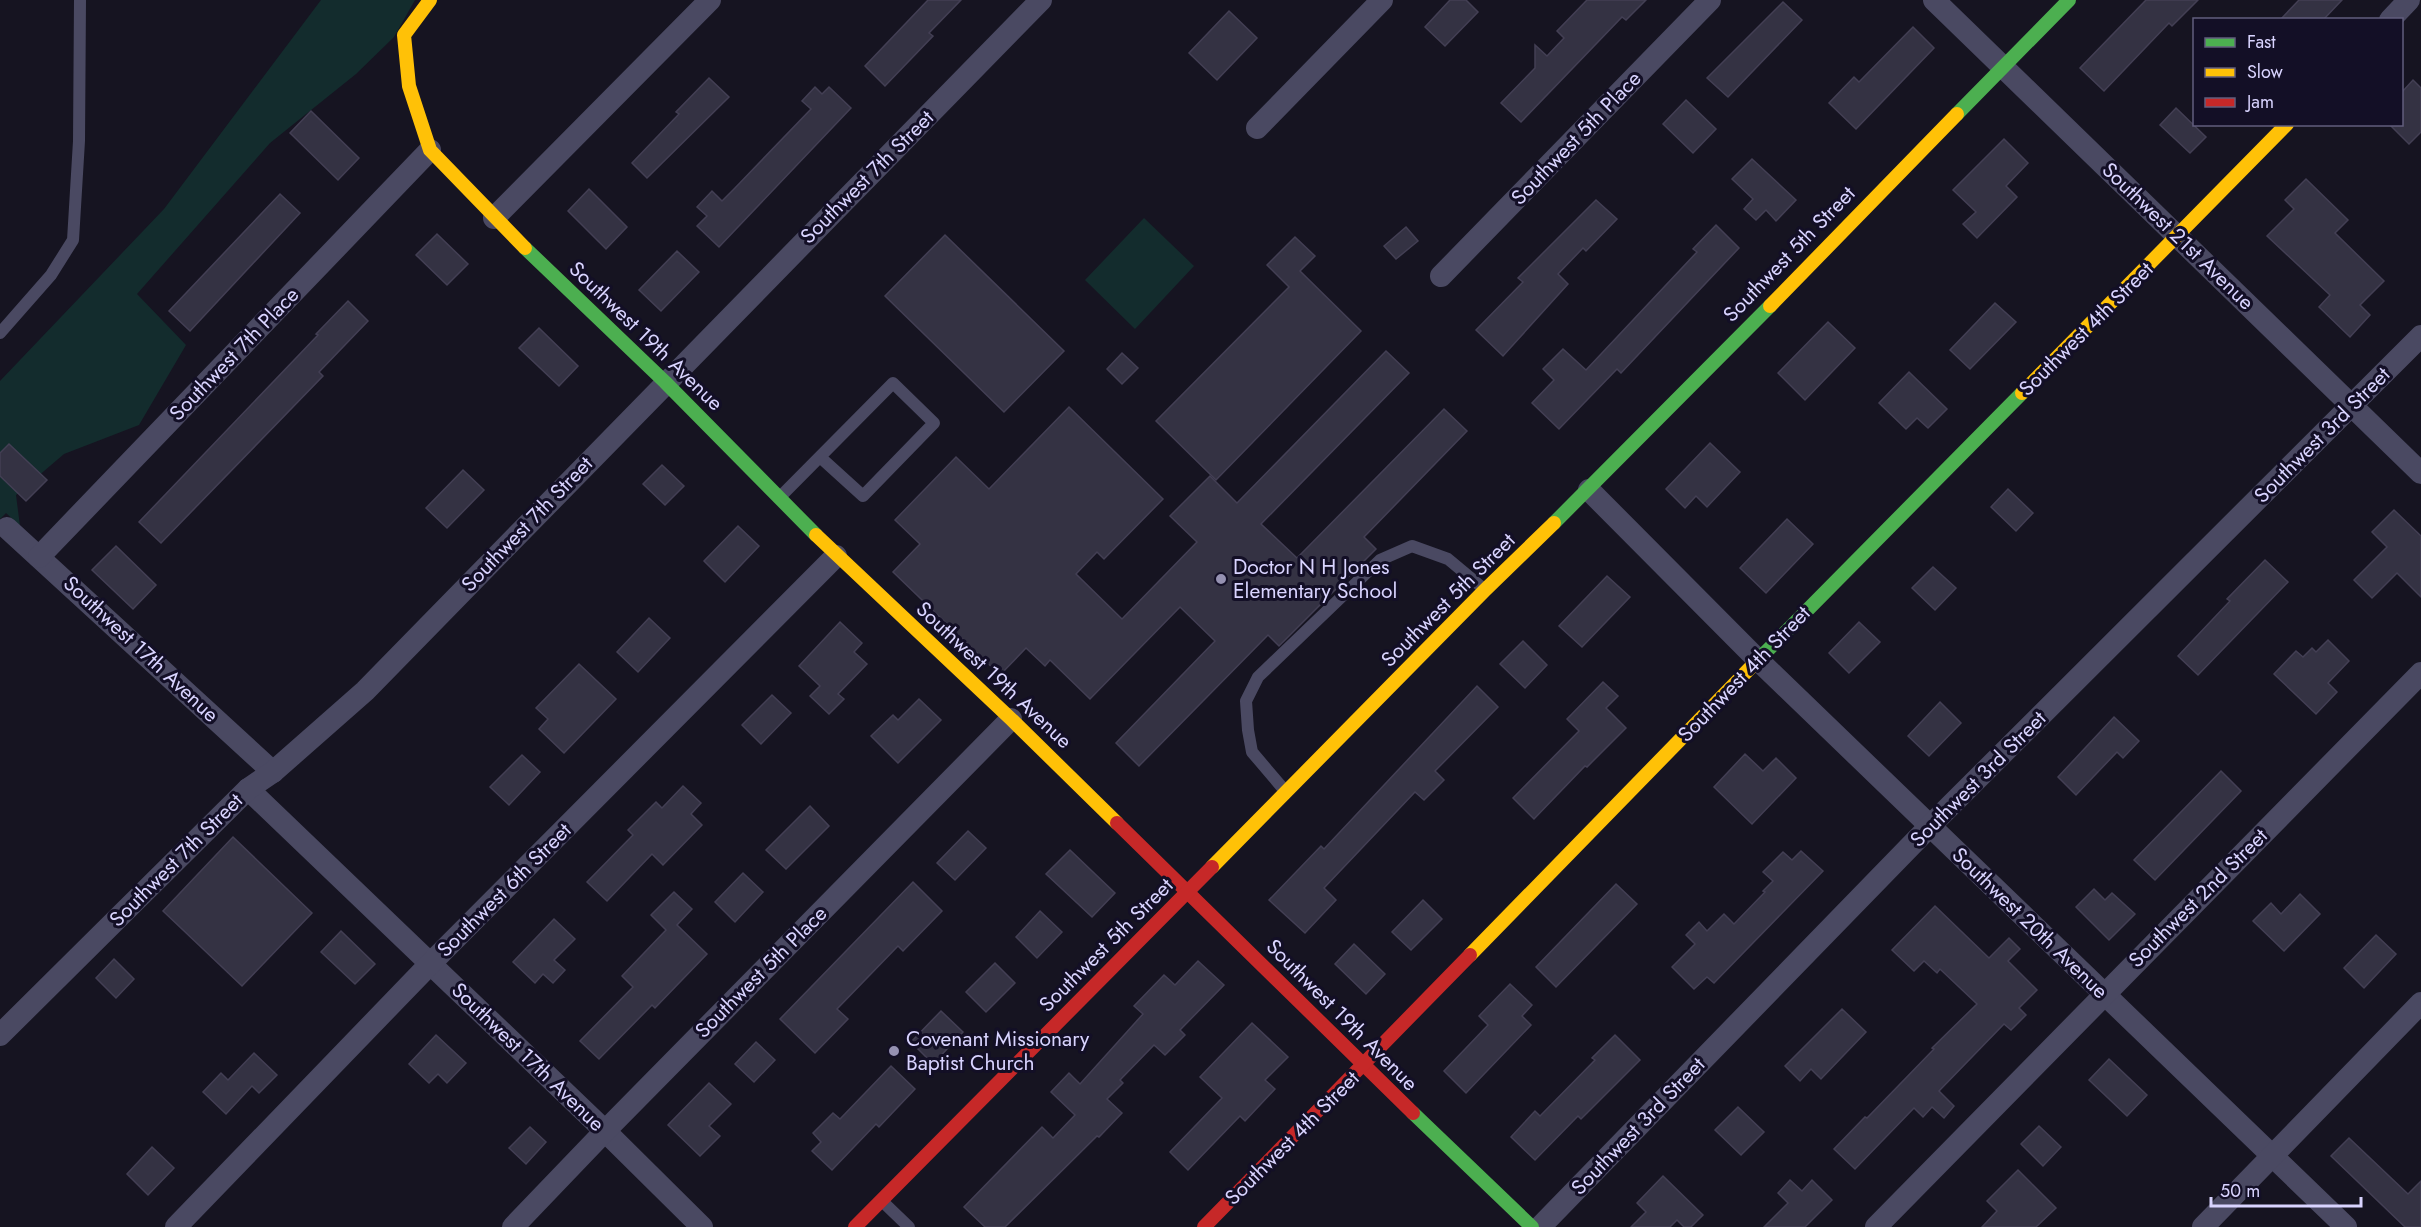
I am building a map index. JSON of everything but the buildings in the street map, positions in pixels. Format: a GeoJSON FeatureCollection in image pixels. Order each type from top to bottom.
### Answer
{"type":"FeatureCollection","features":[{"type":"Feature","properties":{"kind":"street"},"geometry":{"type":"LineString","coordinates":[[430,0],[404,35],[409,86],[430,150]]}},
{"type":"Feature","properties":{"kind":"street"},"geometry":{"type":"LineString","coordinates":[[494,218],[710,0]]}},
{"type":"Feature","properties":{"kind":"street","name":"Southwest 7th Street"},"geometry":{"type":"LineString","coordinates":[[0,1035],[248,789],[273,772],[365,691],[664,382],[1041,0]]}},
{"type":"Feature","properties":{"kind":"street"},"geometry":{"type":"LineString","coordinates":[[1257,128],[1382,0]]}},
{"type":"Feature","properties":{"kind":"street","name":"Southwest 5th Place"},"geometry":{"type":"LineString","coordinates":[[1441,276],[1710,0]]}},
{"type":"Feature","properties":{"kind":"street","name":"Southwest 21st Avenue"},"geometry":{"type":"LineString","coordinates":[[1934,0],[2353,404],[2421,473]]}},
{"type":"Feature","properties":{"kind":"street","name":"Southwest 5th Street"},"geometry":{"type":"LineString","coordinates":[[855,1227],[1485,590],[1589,490],[2068,0]]}},
{"type":"Feature","properties":{"kind":"street"},"geometry":{"type":"LineString","coordinates":[[2392,18],[2409,0]]}},
{"type":"Feature","properties":{"kind":"street","name":"Southwest 4th Street"},"geometry":{"type":"LineString","coordinates":[[1204,1227],[1758,660],[2285,126]]}},
{"type":"Feature","properties":{"kind":"street","name":"Southwest 19th Avenue"},"geometry":{"type":"LineString","coordinates":[[430,150],[494,218],[664,382],[836,556],[1011,719],[1362,1066],[1532,1227]]}},
{"type":"Feature","properties":{"kind":"street","name":"Southwest 7th Place"},"geometry":{"type":"LineString","coordinates":[[39,557],[430,150]]}},
{"type":"Feature","properties":{"kind":"street","name":"Southwest 3rd Street"},"geometry":{"type":"LineString","coordinates":[[1540,1227],[1930,826],[2421,336]]}},
{"type":"Feature","properties":{"kind":"street","name":"Southwest 20th Avenue"},"geometry":{"type":"LineString","coordinates":[[1589,490],[1758,660],[2346,1227]]}},
{"type":"Feature","properties":{"kind":"street","name":"Southwest 17th Avenue"},"geometry":{"type":"LineString","coordinates":[[7,528],[273,772]]}},
{"type":"Feature","properties":{"kind":"street","name":"Southwest 6th Street"},"geometry":{"type":"LineString","coordinates":[[176,1227],[430,964],[836,556]]}},
{"type":"Feature","properties":{"kind":"street","name":"Southwest 2nd Street"},"geometry":{"type":"LineString","coordinates":[[1876,1227],[2421,673]]}},
{"type":"Feature","properties":{"kind":"street","name":"Southwest 5th Place"},"geometry":{"type":"LineString","coordinates":[[513,1227],[604,1131],[1011,719]]}},
{"type":"Feature","properties":{"kind":"street","name":"Southwest 17th Avenue"},"geometry":{"type":"LineString","coordinates":[[248,789],[702,1227]]}},
{"type":"Feature","properties":{"kind":"street"},"geometry":{"type":"LineString","coordinates":[[2203,1227],[2421,1003]]}},
{"type":"Feature","properties":{"kind":"lane"},"geometry":{"type":"LineString","coordinates":[[0,333],[51,275],[73,240],[79,141],[80,0]]}},
{"type":"Feature","properties":{"kind":"lane"},"geometry":{"type":"LineString","coordinates":[[779,498],[893,383],[934,423],[863,496],[820,457]]}},
{"type":"Feature","properties":{"kind":"lane"},"geometry":{"type":"LineString","coordinates":[[1287,792],[1252,752],[1246,701],[1258,677],[1380,560],[1412,546],[1448,559],[1485,590]]}},
{"type":"Feature","properties":{"kind":"lane"},"geometry":{"type":"LineString","coordinates":[[881,1200],[909,1227]]}},
{"type":"Feature","properties":{"kind":"green space"},"geometry":{"type":"Polygon","coordinates":[[[321,0],[415,0],[394,37],[356,74],[270,143],[137,294],[186,345],[139,425],[64,454],[16,495],[20,526],[6,513],[0,519],[0,381],[164,209],[321,0]]]}},
{"type":"Feature","properties":{"kind":"green space"},"geometry":{"type":"Polygon","coordinates":[[[1144,218],[1194,266],[1135,329],[1085,280],[1144,218]]]}},
{"type":"Feature","properties":{"kind":"traffic: fast"},"geometry":{"type":"LineString","coordinates":[[1957,114],[2069,0]]}},
{"type":"Feature","properties":{"kind":"traffic: fast"},"geometry":{"type":"LineString","coordinates":[[525,248],[665,382],[816,535]]}},
{"type":"Feature","properties":{"kind":"traffic: fast"},"geometry":{"type":"LineString","coordinates":[[1554,523],[1770,306]]}},
{"type":"Feature","properties":{"kind":"traffic: fast"},"geometry":{"type":"LineString","coordinates":[[1753,665],[2022,393]]}},
{"type":"Feature","properties":{"kind":"traffic: fast"},"geometry":{"type":"LineString","coordinates":[[1413,1113],[1532,1227]]}},
{"type":"Feature","properties":{"kind":"traffic: slow"},"geometry":{"type":"LineString","coordinates":[[430,0],[404,35],[409,86],[430,150],[525,248]]}},
{"type":"Feature","properties":{"kind":"traffic: slow"},"geometry":{"type":"LineString","coordinates":[[1770,306],[1957,114]]}},
{"type":"Feature","properties":{"kind":"traffic: slow"},"geometry":{"type":"LineString","coordinates":[[2022,393],[2285,126]]}},
{"type":"Feature","properties":{"kind":"traffic: slow"},"geometry":{"type":"LineString","coordinates":[[1212,867],[1554,523]]}},
{"type":"Feature","properties":{"kind":"traffic: slow"},"geometry":{"type":"LineString","coordinates":[[816,535],[1011,719],[1117,823]]}},
{"type":"Feature","properties":{"kind":"traffic: slow"},"geometry":{"type":"LineString","coordinates":[[1470,955],[1753,665]]}},
{"type":"Feature","properties":{"kind":"traffic: jam"},"geometry":{"type":"LineString","coordinates":[[1117,823],[1413,1113]]}},
{"type":"Feature","properties":{"kind":"traffic: jam"},"geometry":{"type":"LineString","coordinates":[[855,1227],[1212,867]]}},
{"type":"Feature","properties":{"kind":"traffic: jam"},"geometry":{"type":"LineString","coordinates":[[1204,1227],[1470,955]]}},
{"type":"Feature","properties":{"kind":"place","name":"Doctor N H Jones Elementary School"},"geometry":{"type":"Point","coordinates":[1221,579]}},
{"type":"Feature","properties":{"kind":"place","name":"Covenant Missionary Baptist Church"},"geometry":{"type":"Point","coordinates":[894,1051]}}]}
